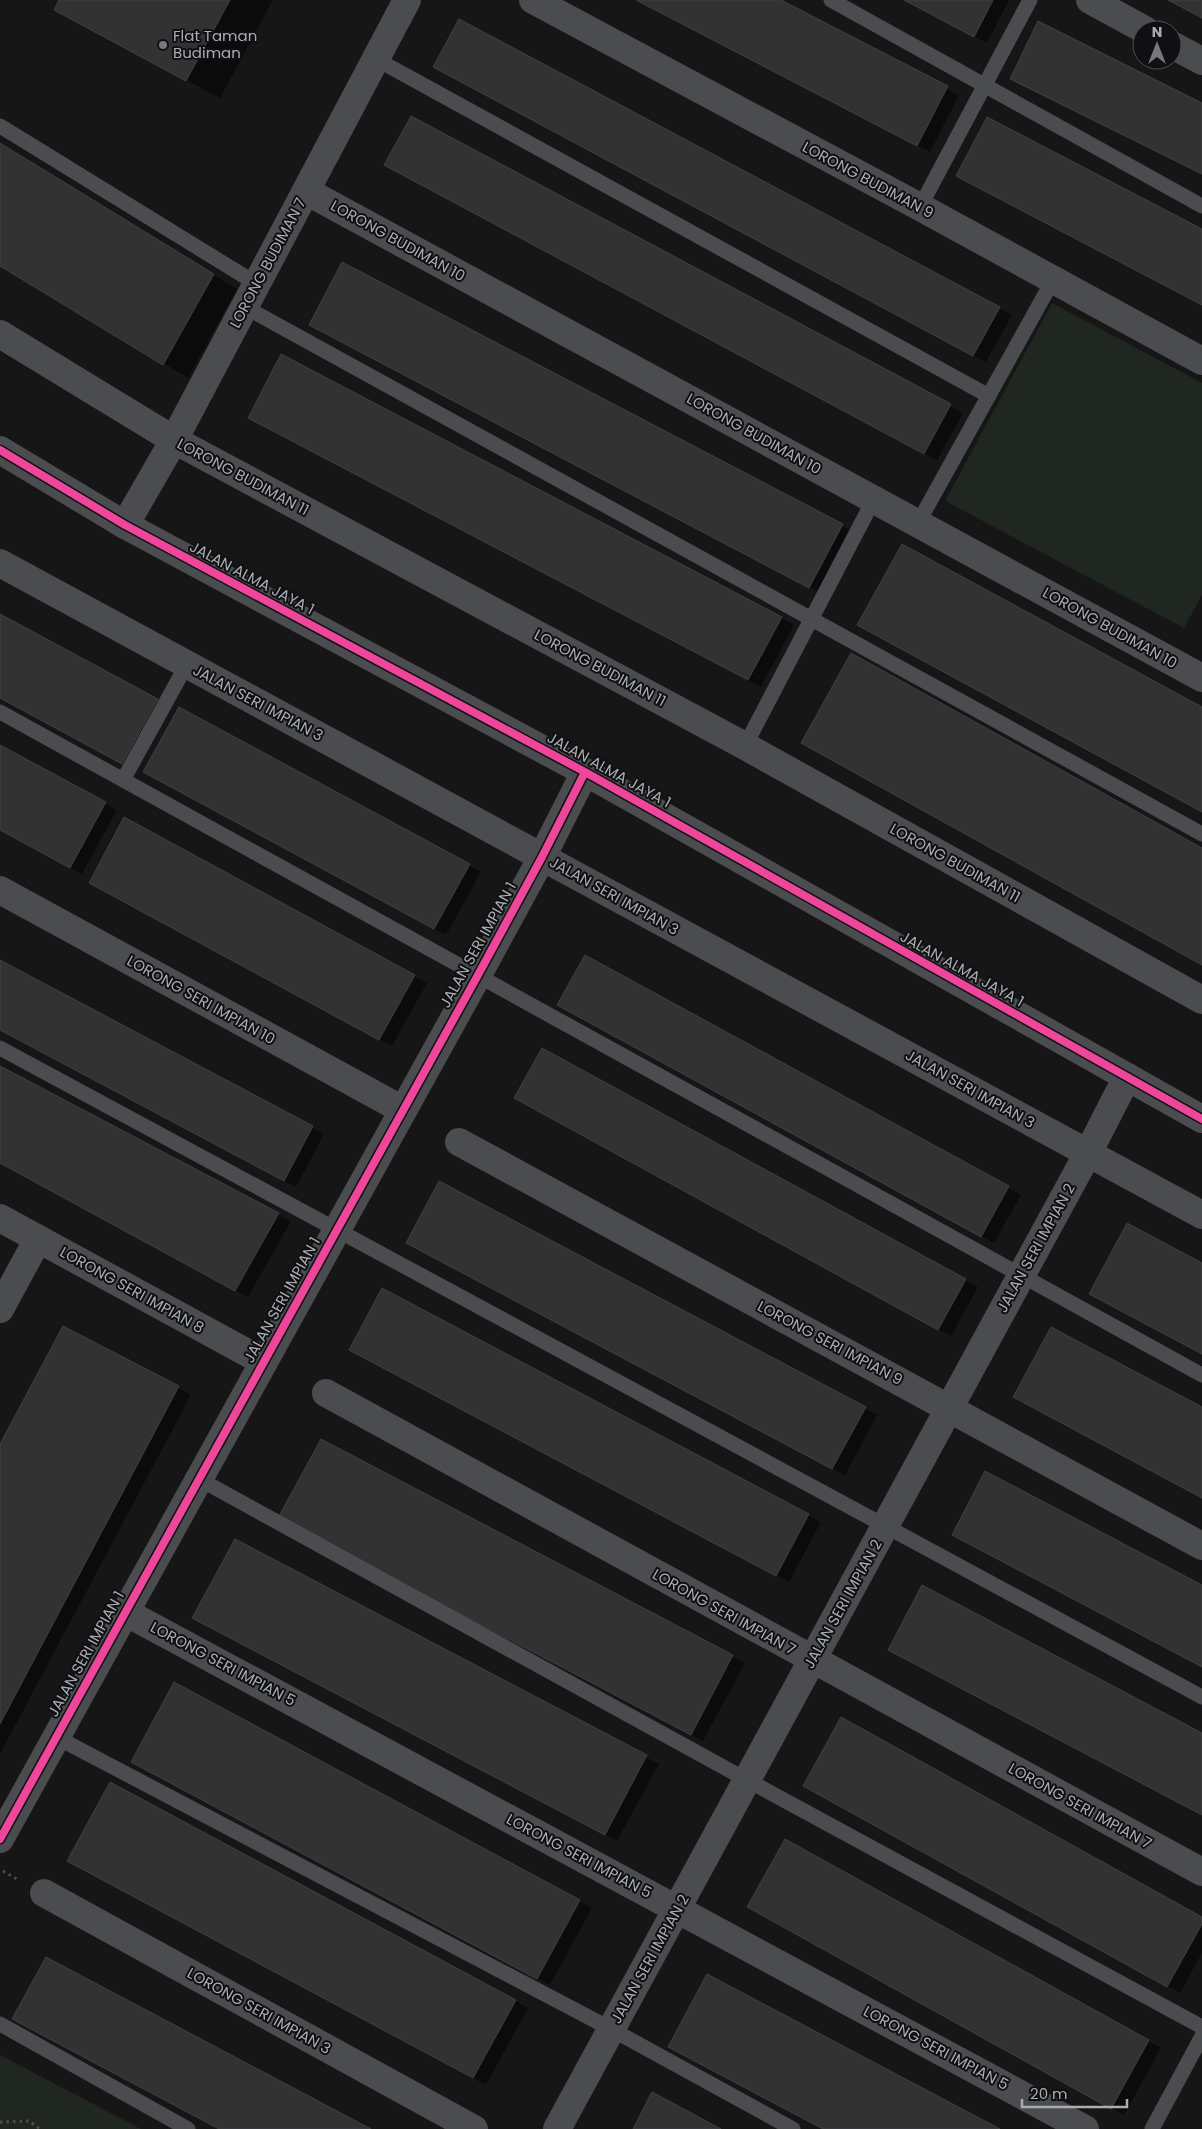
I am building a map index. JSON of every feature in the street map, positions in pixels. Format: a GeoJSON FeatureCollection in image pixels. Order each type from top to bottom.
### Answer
{"type":"FeatureCollection","features":[{"type":"Feature","properties":{"kind":"street","name":"LORONG BUDIMAN 7"},"geometry":{"type":"LineString","coordinates":[[125,525],[174,440],[407,0]]}},
{"type":"Feature","properties":{"kind":"street","name":"LORONG BUDIMAN 9"},"geometry":{"type":"LineString","coordinates":[[532,0],[920,207],[1202,362]]}},
{"type":"Feature","properties":{"kind":"street"},"geometry":{"type":"LineString","coordinates":[[1090,0],[1132,23]]}},
{"type":"Feature","properties":{"kind":"street"},"geometry":{"type":"LineString","coordinates":[[1182,50],[1202,61]]}},
{"type":"Feature","properties":{"kind":"street","name":"LORONG BUDIMAN 10"},"geometry":{"type":"LineString","coordinates":[[306,191],[874,500],[1198,667]]}},
{"type":"Feature","properties":{"kind":"street","name":"LORONG BUDIMAN 11"},"geometry":{"type":"LineString","coordinates":[[0,334],[174,440],[745,746],[1202,1000]]}},
{"type":"Feature","properties":{"kind":"street","name":"JALAN ALMA JAYA 1"},"geometry":{"type":"LineString","coordinates":[[0,450],[125,525],[585,772],[1202,1119]]}},
{"type":"Feature","properties":{"kind":"street","name":"JALAN SERI IMPIAN 3"},"geometry":{"type":"LineString","coordinates":[[0,563],[1202,1215]]}},
{"type":"Feature","properties":{"kind":"street","name":"JALAN SERI IMPIAN 1"},"geometry":{"type":"LineString","coordinates":[[0,1839],[478,975],[542,857],[585,772]]}},
{"type":"Feature","properties":{"kind":"street","name":"LORONG SERI IMPIAN 10"},"geometry":{"type":"LineString","coordinates":[[0,890],[403,1110]]}},
{"type":"Feature","properties":{"kind":"street","name":"JALAN SERI IMPIAN 2"},"geometry":{"type":"LineString","coordinates":[[557,2129],[1088,1153],[1127,1077]]}},
{"type":"Feature","properties":{"kind":"street","name":"LORONG SERI IMPIAN 9"},"geometry":{"type":"LineString","coordinates":[[459,1142],[1202,1546]]}},
{"type":"Feature","properties":{"kind":"street","name":"LORONG SERI IMPIAN 8"},"geometry":{"type":"LineString","coordinates":[[0,1218],[264,1362]]}},
{"type":"Feature","properties":{"kind":"street"},"geometry":{"type":"LineString","coordinates":[[0,1309],[38,1239]]}},
{"type":"Feature","properties":{"kind":"street","name":"LORONG SERI IMPIAN 7"},"geometry":{"type":"LineString","coordinates":[[326,1393],[1202,1872]]}},
{"type":"Feature","properties":{"kind":"street","name":"LORONG SERI IMPIAN 5"},"geometry":{"type":"LineString","coordinates":[[125,1612],[1086,2129]]}},
{"type":"Feature","properties":{"kind":"street","name":"LORONG SERI IMPIAN 3"},"geometry":{"type":"LineString","coordinates":[[44,1894],[474,2129]]}},
{"type":"Feature","properties":{"kind":"lane"},"geometry":{"type":"LineString","coordinates":[[830,0],[1202,206]]}},
{"type":"Feature","properties":{"kind":"lane"},"geometry":{"type":"LineString","coordinates":[[920,207],[1030,0]]}},
{"type":"Feature","properties":{"kind":"lane"},"geometry":{"type":"LineString","coordinates":[[376,59],[989,396]]}},
{"type":"Feature","properties":{"kind":"lane"},"geometry":{"type":"LineString","coordinates":[[0,126],[251,296],[812,618],[1202,834]]}},
{"type":"Feature","properties":{"kind":"lane"},"geometry":{"type":"LineString","coordinates":[[918,523],[1053,280]]}},
{"type":"Feature","properties":{"kind":"lane"},"geometry":{"type":"LineString","coordinates":[[745,746],[874,500]]}},
{"type":"Feature","properties":{"kind":"lane"},"geometry":{"type":"LineString","coordinates":[[123,780],[187,664]]}},
{"type":"Feature","properties":{"kind":"lane"},"geometry":{"type":"LineString","coordinates":[[0,712],[1202,1376]]}},
{"type":"Feature","properties":{"kind":"lane"},"geometry":{"type":"LineString","coordinates":[[0,1048],[1202,1697]]}},
{"type":"Feature","properties":{"kind":"lane"},"geometry":{"type":"LineString","coordinates":[[199,1479],[1202,2027]]}},
{"type":"Feature","properties":{"kind":"lane"},"geometry":{"type":"LineString","coordinates":[[56,1737],[612,2029],[793,2129]]}},
{"type":"Feature","properties":{"kind":"lane"},"geometry":{"type":"LineString","coordinates":[[0,2024],[188,2129]]}},
{"type":"Feature","properties":{"kind":"lane"},"geometry":{"type":"LineString","coordinates":[[1152,2129],[1202,2036]]}},
{"type":"Feature","properties":{"kind":"path"},"geometry":{"type":"LineString","coordinates":[[0,2122],[29,2121],[40,2129]]}},
{"type":"Feature","properties":{"kind":"shaded area"},"geometry":{"type":"Polygon","coordinates":[[[1052,303],[1202,383],[1202,595],[1184,628],[945,501],[1052,303]]]}},
{"type":"Feature","properties":{"kind":"shaded area"},"geometry":{"type":"Polygon","coordinates":[[[0,2055],[141,2129],[0,2129],[0,2055]]]}},
{"type":"Feature","properties":{"kind":"building","name":"Flat Taman Budiman"},"geometry":{"type":"Polygon","coordinates":[[[59,0],[230,0],[186,81],[54,10],[59,0]]]}},
{"type":"Feature","properties":{"kind":"building"},"geometry":{"type":"Polygon","coordinates":[[[636,0],[781,0],[948,86],[917,146],[636,0]]]}},
{"type":"Feature","properties":{"kind":"building"},"geometry":{"type":"Polygon","coordinates":[[[904,0],[993,0],[974,37],[904,0]]]}},
{"type":"Feature","properties":{"kind":"building"},"geometry":{"type":"Polygon","coordinates":[[[1168,0],[1202,0],[1202,18],[1168,0]]]}},
{"type":"Feature","properties":{"kind":"building"},"geometry":{"type":"Polygon","coordinates":[[[459,19],[1000,307],[973,356],[433,67],[459,19]]]}},
{"type":"Feature","properties":{"kind":"building"},"geometry":{"type":"Polygon","coordinates":[[[1038,21],[1132,68],[1132,70],[1136,70],[1202,103],[1202,174],[1010,79],[1038,21]]]}},
{"type":"Feature","properties":{"kind":"building"},"geometry":{"type":"Polygon","coordinates":[[[411,116],[951,404],[924,454],[384,165],[411,116]]]}},
{"type":"Feature","properties":{"kind":"building"},"geometry":{"type":"Polygon","coordinates":[[[987,117],[1202,229],[1202,305],[956,176],[987,117]]]}},
{"type":"Feature","properties":{"kind":"building"},"geometry":{"type":"Polygon","coordinates":[[[0,143],[214,274],[163,365],[0,266],[0,143]]]}},
{"type":"Feature","properties":{"kind":"building"},"geometry":{"type":"Polygon","coordinates":[[[342,262],[843,524],[809,588],[309,325],[342,262]]]}},
{"type":"Feature","properties":{"kind":"building"},"geometry":{"type":"Polygon","coordinates":[[[281,354],[782,617],[748,680],[248,418],[281,354]]]}},
{"type":"Feature","properties":{"kind":"building"},"geometry":{"type":"Polygon","coordinates":[[[902,544],[1202,707],[1202,812],[857,625],[902,544]]]}},
{"type":"Feature","properties":{"kind":"building"},"geometry":{"type":"Polygon","coordinates":[[[0,614],[158,699],[122,764],[0,698],[0,614]]]}},
{"type":"Feature","properties":{"kind":"building"},"geometry":{"type":"Polygon","coordinates":[[[851,653],[1202,848],[1202,965],[801,743],[851,653]]]}},
{"type":"Feature","properties":{"kind":"building"},"geometry":{"type":"Polygon","coordinates":[[[179,707],[470,864],[434,929],[143,772],[179,707]]]}},
{"type":"Feature","properties":{"kind":"building"},"geometry":{"type":"Polygon","coordinates":[[[0,745],[106,802],[70,868],[0,830],[0,745]]]}},
{"type":"Feature","properties":{"kind":"building"},"geometry":{"type":"Polygon","coordinates":[[[124,817],[415,975],[379,1040],[89,883],[124,817]]]}},
{"type":"Feature","properties":{"kind":"building"},"geometry":{"type":"Polygon","coordinates":[[[585,955],[1009,1186],[981,1237],[557,1005],[585,955]]]}},
{"type":"Feature","properties":{"kind":"building"},"geometry":{"type":"Polygon","coordinates":[[[0,960],[313,1126],[284,1181],[0,1030],[0,960]]]}},
{"type":"Feature","properties":{"kind":"building"},"geometry":{"type":"Polygon","coordinates":[[[542,1048],[966,1279],[938,1330],[514,1098],[542,1048]]]}},
{"type":"Feature","properties":{"kind":"building"},"geometry":{"type":"Polygon","coordinates":[[[0,1066],[279,1213],[235,1291],[0,1163],[0,1066]]]}},
{"type":"Feature","properties":{"kind":"building"},"geometry":{"type":"Polygon","coordinates":[[[439,1181],[866,1407],[832,1469],[406,1243],[439,1181]]]}},
{"type":"Feature","properties":{"kind":"building"},"geometry":{"type":"Polygon","coordinates":[[[1127,1223],[1202,1263],[1202,1354],[1089,1294],[1127,1223]]]}},
{"type":"Feature","properties":{"kind":"building"},"geometry":{"type":"Polygon","coordinates":[[[382,1288],[809,1514],[776,1576],[349,1350],[382,1288]]]}},
{"type":"Feature","properties":{"kind":"building"},"geometry":{"type":"Polygon","coordinates":[[[63,1326],[179,1386],[0,1724],[0,1444],[63,1326]]]}},
{"type":"Feature","properties":{"kind":"building"},"geometry":{"type":"Polygon","coordinates":[[[1051,1327],[1202,1407],[1202,1498],[1013,1397],[1051,1327]]]}},
{"type":"Feature","properties":{"kind":"building"},"geometry":{"type":"Polygon","coordinates":[[[321,1439],[733,1655],[691,1735],[278,1518],[321,1439]]]}},
{"type":"Feature","properties":{"kind":"building"},"geometry":{"type":"Polygon","coordinates":[[[985,1471],[1202,1585],[1202,1667],[952,1535],[985,1471]]]}},
{"type":"Feature","properties":{"kind":"building"},"geometry":{"type":"Polygon","coordinates":[[[235,1539],[647,1755],[605,1835],[192,1618],[235,1539]]]}},
{"type":"Feature","properties":{"kind":"building"},"geometry":{"type":"Polygon","coordinates":[[[922,1585],[1202,1733],[1202,1815],[888,1650],[922,1585]]]}},
{"type":"Feature","properties":{"kind":"building"},"geometry":{"type":"Polygon","coordinates":[[[174,1682],[580,1900],[537,1979],[131,1762],[174,1682]]]}},
{"type":"Feature","properties":{"kind":"building"},"geometry":{"type":"Polygon","coordinates":[[[841,1717],[1202,1917],[1202,1924],[1167,1987],[803,1786],[841,1717]]]}},
{"type":"Feature","properties":{"kind":"building"},"geometry":{"type":"Polygon","coordinates":[[[110,1782],[516,2000],[473,2078],[67,1861],[110,1782]]]}},
{"type":"Feature","properties":{"kind":"building"},"geometry":{"type":"Polygon","coordinates":[[[785,1839],[1149,2040],[1111,2109],[747,1907],[785,1839]]]}},
{"type":"Feature","properties":{"kind":"building"},"geometry":{"type":"Polygon","coordinates":[[[46,1957],[371,2129],[219,2129],[12,2019],[46,1957]]]}},
{"type":"Feature","properties":{"kind":"building"},"geometry":{"type":"Polygon","coordinates":[[[707,1974],[1000,2129],[823,2129],[668,2047],[707,1974]]]}},
{"type":"Feature","properties":{"kind":"building"},"geometry":{"type":"Polygon","coordinates":[[[652,2092],[721,2129],[633,2129],[652,2092]]]}},
{"type":"Feature","properties":{"kind":"cycle path"},"geometry":{"type":"LineString","coordinates":[[0,450],[125,525],[585,772],[1202,1119]]}},
{"type":"Feature","properties":{"kind":"cycle path"},"geometry":{"type":"LineString","coordinates":[[0,1839],[478,975],[542,857],[585,772]]}},
{"type":"Feature","properties":{"kind":"place","name":"Flat Taman Budiman"},"geometry":{"type":"Point","coordinates":[163,45]}}]}
